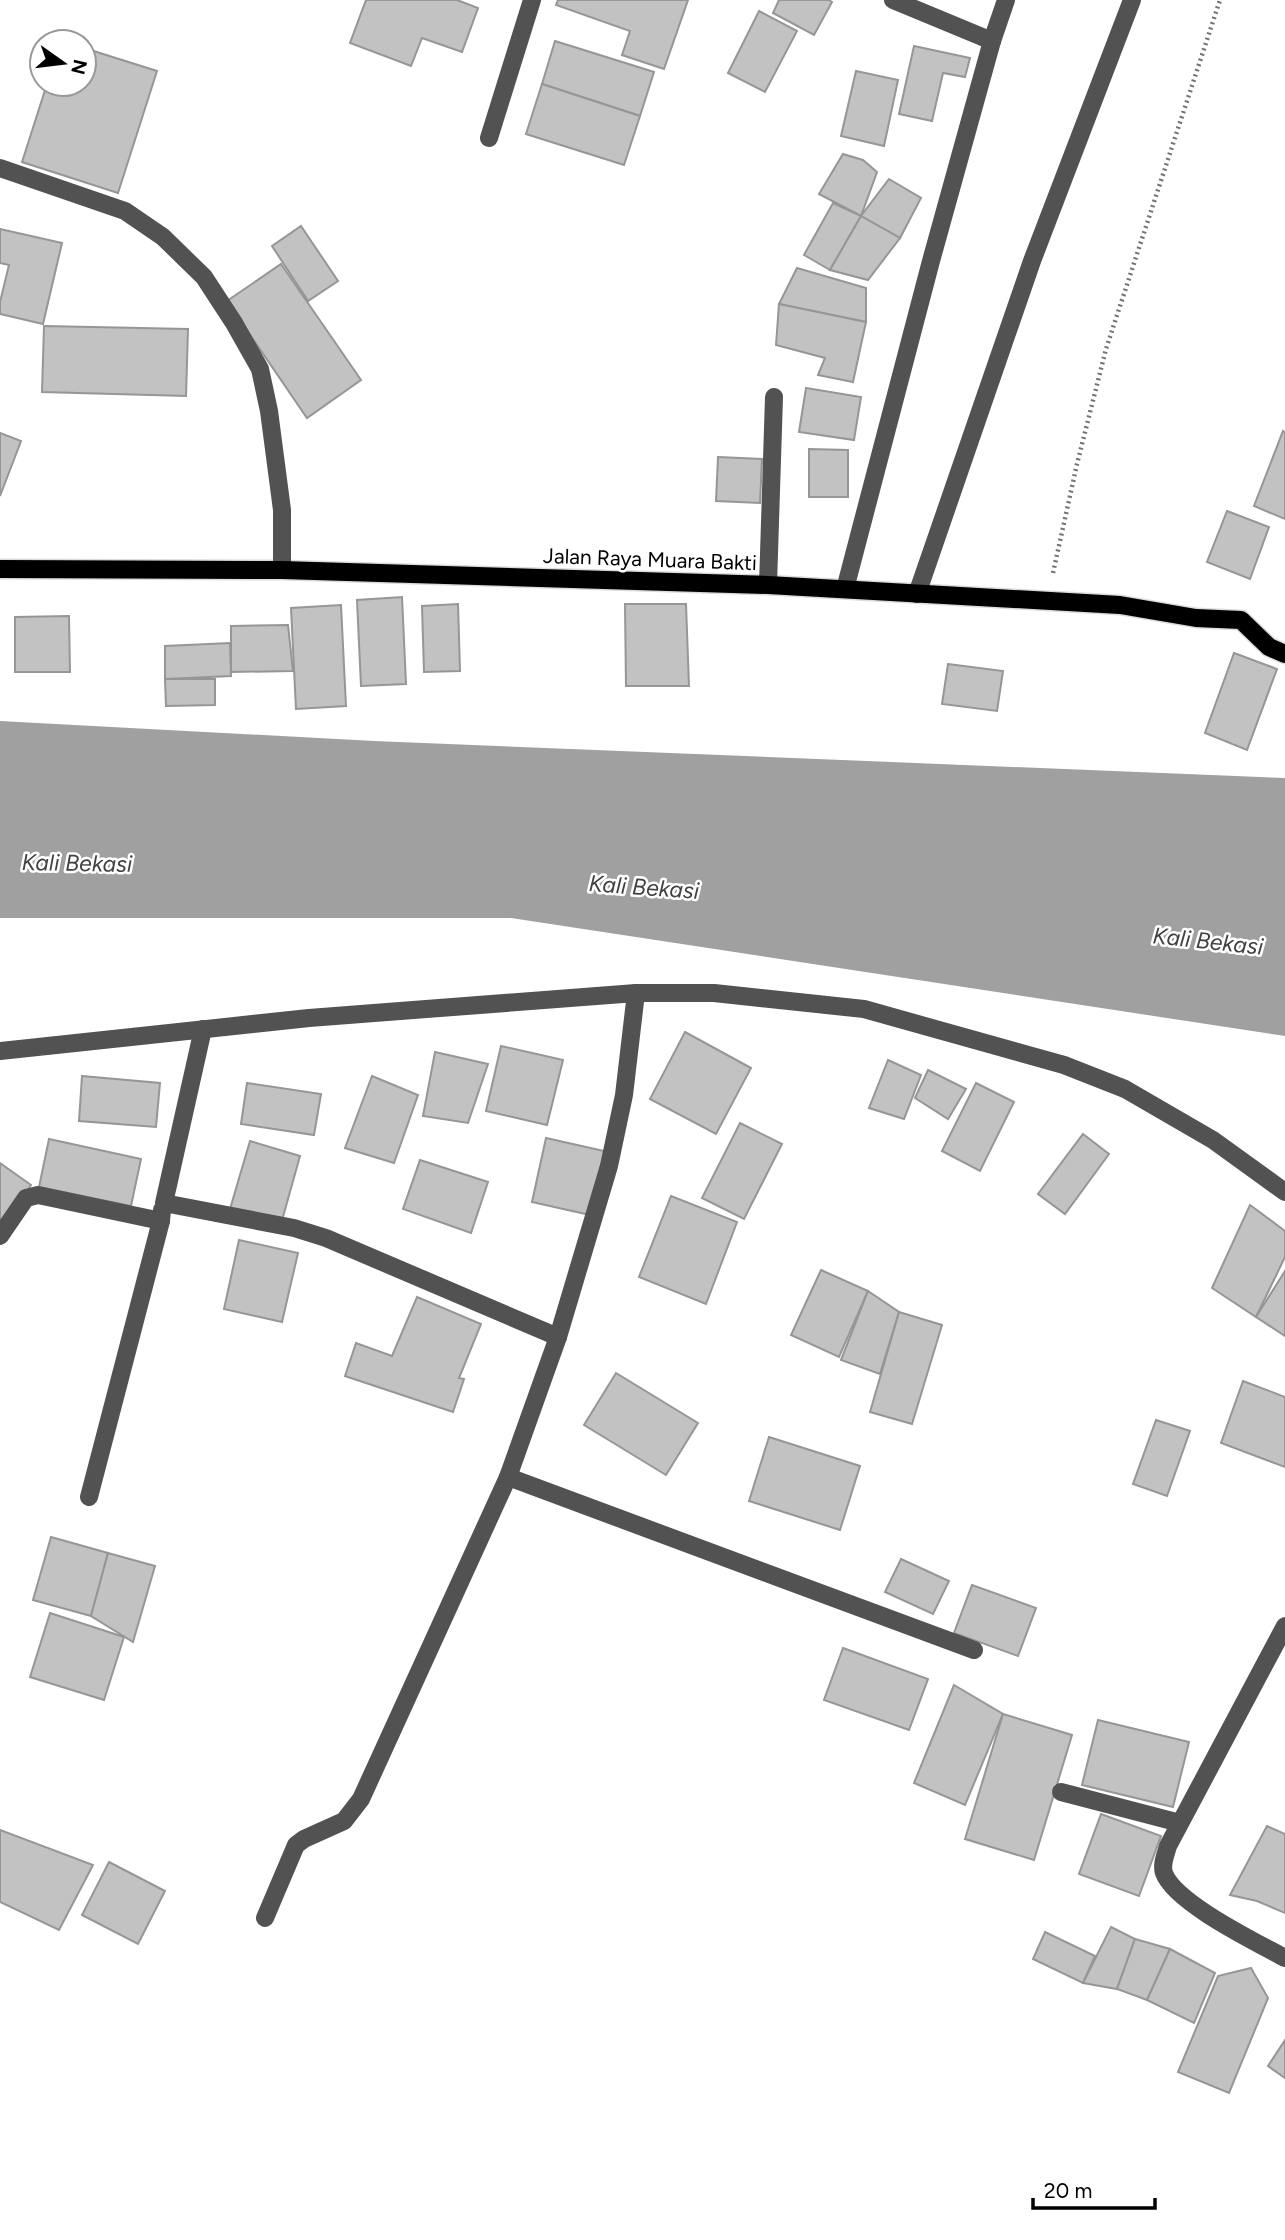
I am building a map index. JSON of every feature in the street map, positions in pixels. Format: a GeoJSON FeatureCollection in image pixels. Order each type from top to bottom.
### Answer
{"type":"FeatureCollection","features":[{"type":"Feature","properties":{"kind":"main road","name":"Jalan Raya Muara Bakti"},"geometry":{"type":"LineString","coordinates":[[0,569],[282,570],[768,585],[1120,605],[1196,618],[1241,620],[1269,647],[1285,654]]}},
{"type":"Feature","properties":{"kind":"street"},"geometry":{"type":"LineString","coordinates":[[489,138],[532,0]]}},
{"type":"Feature","properties":{"kind":"street"},"geometry":{"type":"LineString","coordinates":[[893,0],[992,41]]}},
{"type":"Feature","properties":{"kind":"street"},"geometry":{"type":"LineString","coordinates":[[845,589],[931,261],[992,41],[1006,0]]}},
{"type":"Feature","properties":{"kind":"street"},"geometry":{"type":"LineString","coordinates":[[918,594],[1032,261],[1132,0]]}},
{"type":"Feature","properties":{"kind":"street"},"geometry":{"type":"LineString","coordinates":[[0,168],[125,211],[163,237],[204,277],[260,369],[269,411],[282,510],[282,570]]}},
{"type":"Feature","properties":{"kind":"street"},"geometry":{"type":"LineString","coordinates":[[768,585],[774,397]]}},
{"type":"Feature","properties":{"kind":"street"},"geometry":{"type":"LineString","coordinates":[[265,1918],[296,1845],[344,1821],[361,1799],[508,1477],[558,1337],[609,1166],[624,1095],[636,993]]}},
{"type":"Feature","properties":{"kind":"street"},"geometry":{"type":"LineString","coordinates":[[0,1051],[309,1018],[636,993],[714,993],[864,1009],[1064,1065],[1125,1089],[1213,1140],[1285,1192]]}},
{"type":"Feature","properties":{"kind":"street"},"geometry":{"type":"LineString","coordinates":[[89,1497],[162,1212],[203,1029]]}},
{"type":"Feature","properties":{"kind":"street"},"geometry":{"type":"LineString","coordinates":[[0,1236],[26,1198],[38,1195],[139,1215],[162,1212],[248,1218],[315,1235],[558,1337]]}},
{"type":"Feature","properties":{"kind":"street"},"geometry":{"type":"LineString","coordinates":[[508,1477],[974,1650]]}},
{"type":"Feature","properties":{"kind":"street"},"geometry":{"type":"LineString","coordinates":[[1285,1626],[1168,1846],[1163,1862],[1163,1872],[1172,1887],[1193,1905],[1285,1958]]}},
{"type":"Feature","properties":{"kind":"street"},"geometry":{"type":"LineString","coordinates":[[1061,1792],[1180,1823]]}},
{"type":"Feature","properties":{"kind":"path"},"geometry":{"type":"LineString","coordinates":[[1047,601],[1106,349],[1220,0]]}},
{"type":"Feature","properties":{"kind":"water","name":"Kali Bekasi"},"geometry":{"type":"Polygon","coordinates":[[[0,721],[374,741],[1285,778],[1285,1036],[511,918],[0,918],[0,721]]]}},
{"type":"Feature","properties":{"kind":"building"},"geometry":{"type":"Polygon","coordinates":[[[366,0],[457,0],[478,8],[462,52],[422,38],[411,66],[350,43],[366,0]]]}},
{"type":"Feature","properties":{"kind":"building"},"geometry":{"type":"Polygon","coordinates":[[[558,0],[688,0],[664,69],[622,55],[630,31],[556,5],[558,0]]]}},
{"type":"Feature","properties":{"kind":"building"},"geometry":{"type":"Polygon","coordinates":[[[779,0],[832,2],[814,35],[773,13],[779,0]]]}},
{"type":"Feature","properties":{"kind":"building"},"geometry":{"type":"Polygon","coordinates":[[[759,11],[797,31],[765,92],[728,73],[759,11]]]}},
{"type":"Feature","properties":{"kind":"building"},"geometry":{"type":"Polygon","coordinates":[[[555,41],[654,72],[640,116],[542,84],[555,41]]]}},
{"type":"Feature","properties":{"kind":"building"},"geometry":{"type":"Polygon","coordinates":[[[914,46],[970,58],[965,77],[943,73],[932,121],[899,114],[914,46]]]}},
{"type":"Feature","properties":{"kind":"building"},"geometry":{"type":"Polygon","coordinates":[[[98,52],[157,71],[118,193],[22,162],[43,98],[98,98],[98,52]]]}},
{"type":"Feature","properties":{"kind":"building"},"geometry":{"type":"Polygon","coordinates":[[[856,71],[898,80],[884,146],[841,136],[856,71]]]}},
{"type":"Feature","properties":{"kind":"building"},"geometry":{"type":"Polygon","coordinates":[[[542,84],[640,116],[624,165],[526,134],[542,84]]]}},
{"type":"Feature","properties":{"kind":"building"},"geometry":{"type":"Polygon","coordinates":[[[843,154],[863,160],[877,172],[861,216],[819,194],[843,154]]]}},
{"type":"Feature","properties":{"kind":"building"},"geometry":{"type":"Polygon","coordinates":[[[889,179],[921,198],[900,238],[861,216],[889,179]]]}},
{"type":"Feature","properties":{"kind":"building"},"geometry":{"type":"Polygon","coordinates":[[[833,203],[861,216],[830,270],[804,255],[833,203]]]}},
{"type":"Feature","properties":{"kind":"building"},"geometry":{"type":"Polygon","coordinates":[[[861,216],[900,238],[868,280],[830,270],[861,216]]]}},
{"type":"Feature","properties":{"kind":"building"},"geometry":{"type":"Polygon","coordinates":[[[301,226],[338,281],[308,301],[272,246],[301,226]]]}},
{"type":"Feature","properties":{"kind":"building"},"geometry":{"type":"Polygon","coordinates":[[[0,229],[62,243],[43,324],[0,314],[0,302],[9,265],[0,263],[0,229]]]}},
{"type":"Feature","properties":{"kind":"building"},"geometry":{"type":"Polygon","coordinates":[[[281,264],[361,380],[307,418],[227,301],[281,264]]]}},
{"type":"Feature","properties":{"kind":"building"},"geometry":{"type":"Polygon","coordinates":[[[797,268],[866,288],[866,322],[779,304],[797,268]]]}},
{"type":"Feature","properties":{"kind":"building"},"geometry":{"type":"Polygon","coordinates":[[[779,304],[866,322],[853,382],[818,375],[825,358],[776,345],[779,304]]]}},
{"type":"Feature","properties":{"kind":"building"},"geometry":{"type":"Polygon","coordinates":[[[44,326],[188,329],[186,396],[42,392],[44,326]]]}},
{"type":"Feature","properties":{"kind":"building"},"geometry":{"type":"Polygon","coordinates":[[[806,388],[861,397],[854,440],[799,432],[806,388]]]}},
{"type":"Feature","properties":{"kind":"building"},"geometry":{"type":"Polygon","coordinates":[[[1283,431],[1285,432],[1285,519],[1254,506],[1283,431]]]}},
{"type":"Feature","properties":{"kind":"building"},"geometry":{"type":"Polygon","coordinates":[[[0,433],[21,441],[0,496],[0,433]]]}},
{"type":"Feature","properties":{"kind":"building"},"geometry":{"type":"Polygon","coordinates":[[[809,449],[848,450],[848,497],[809,497],[809,449]]]}},
{"type":"Feature","properties":{"kind":"building"},"geometry":{"type":"Polygon","coordinates":[[[718,457],[762,459],[760,503],[716,501],[718,457]]]}},
{"type":"Feature","properties":{"kind":"building"},"geometry":{"type":"Polygon","coordinates":[[[1227,511],[1269,527],[1250,579],[1207,562],[1227,511]]]}},
{"type":"Feature","properties":{"kind":"building"},"geometry":{"type":"Polygon","coordinates":[[[402,597],[406,684],[361,686],[357,600],[402,597]]]}},
{"type":"Feature","properties":{"kind":"building"},"geometry":{"type":"Polygon","coordinates":[[[458,604],[460,671],[424,672],[422,606],[458,604]]]}},
{"type":"Feature","properties":{"kind":"building"},"geometry":{"type":"Polygon","coordinates":[[[625,604],[686,604],[689,686],[626,686],[625,604]]]}},
{"type":"Feature","properties":{"kind":"building"},"geometry":{"type":"Polygon","coordinates":[[[341,605],[346,706],[296,709],[291,608],[341,605]]]}},
{"type":"Feature","properties":{"kind":"building"},"geometry":{"type":"Polygon","coordinates":[[[69,616],[70,672],[15,672],[15,617],[69,616]]]}},
{"type":"Feature","properties":{"kind":"building"},"geometry":{"type":"Polygon","coordinates":[[[288,625],[293,671],[231,672],[231,626],[288,625]]]}},
{"type":"Feature","properties":{"kind":"building"},"geometry":{"type":"Polygon","coordinates":[[[230,643],[231,676],[165,679],[165,646],[230,643]]]}},
{"type":"Feature","properties":{"kind":"building"},"geometry":{"type":"Polygon","coordinates":[[[1234,653],[1277,669],[1247,750],[1205,733],[1234,653]]]}},
{"type":"Feature","properties":{"kind":"building"},"geometry":{"type":"Polygon","coordinates":[[[948,664],[1003,671],[997,711],[942,704],[948,664]]]}},
{"type":"Feature","properties":{"kind":"building"},"geometry":{"type":"Polygon","coordinates":[[[165,679],[215,679],[215,705],[166,706],[165,679]]]}},
{"type":"Feature","properties":{"kind":"building"},"geometry":{"type":"Polygon","coordinates":[[[685,1032],[751,1068],[716,1134],[650,1099],[685,1032]]]}},
{"type":"Feature","properties":{"kind":"building"},"geometry":{"type":"Polygon","coordinates":[[[501,1046],[563,1060],[547,1125],[486,1111],[501,1046]]]}},
{"type":"Feature","properties":{"kind":"building"},"geometry":{"type":"Polygon","coordinates":[[[435,1052],[488,1064],[468,1123],[423,1116],[435,1052]]]}},
{"type":"Feature","properties":{"kind":"building"},"geometry":{"type":"Polygon","coordinates":[[[888,1060],[921,1075],[904,1119],[869,1108],[888,1060]]]}},
{"type":"Feature","properties":{"kind":"building"},"geometry":{"type":"Polygon","coordinates":[[[928,1070],[966,1089],[948,1119],[915,1098],[928,1070]]]}},
{"type":"Feature","properties":{"kind":"building"},"geometry":{"type":"Polygon","coordinates":[[[82,1076],[160,1083],[156,1127],[79,1121],[82,1076]]]}},
{"type":"Feature","properties":{"kind":"building"},"geometry":{"type":"Polygon","coordinates":[[[372,1076],[418,1095],[394,1163],[345,1148],[372,1076]]]}},
{"type":"Feature","properties":{"kind":"building"},"geometry":{"type":"Polygon","coordinates":[[[247,1083],[321,1094],[314,1135],[241,1124],[247,1083]]]}},
{"type":"Feature","properties":{"kind":"building"},"geometry":{"type":"Polygon","coordinates":[[[976,1083],[1014,1102],[980,1171],[942,1151],[976,1083]]]}},
{"type":"Feature","properties":{"kind":"building"},"geometry":{"type":"Polygon","coordinates":[[[740,1123],[782,1144],[744,1219],[702,1198],[740,1123]]]}},
{"type":"Feature","properties":{"kind":"building"},"geometry":{"type":"Polygon","coordinates":[[[1083,1134],[1109,1154],[1065,1214],[1038,1194],[1083,1134]]]}},
{"type":"Feature","properties":{"kind":"building"},"geometry":{"type":"Polygon","coordinates":[[[546,1138],[604,1151],[590,1215],[532,1202],[546,1138]]]}},
{"type":"Feature","properties":{"kind":"building"},"geometry":{"type":"Polygon","coordinates":[[[49,1139],[141,1159],[131,1206],[39,1187],[49,1139]]]}},
{"type":"Feature","properties":{"kind":"building"},"geometry":{"type":"Polygon","coordinates":[[[250,1141],[300,1156],[281,1224],[230,1209],[250,1141]]]}},
{"type":"Feature","properties":{"kind":"building"},"geometry":{"type":"Polygon","coordinates":[[[420,1160],[488,1182],[471,1233],[403,1209],[420,1160]]]}},
{"type":"Feature","properties":{"kind":"building"},"geometry":{"type":"Polygon","coordinates":[[[0,1163],[31,1185],[0,1231],[0,1163]]]}},
{"type":"Feature","properties":{"kind":"building"},"geometry":{"type":"Polygon","coordinates":[[[671,1196],[737,1222],[706,1304],[639,1277],[671,1196]]]}},
{"type":"Feature","properties":{"kind":"building"},"geometry":{"type":"Polygon","coordinates":[[[1250,1205],[1285,1231],[1285,1257],[1256,1317],[1212,1288],[1250,1205]]]}},
{"type":"Feature","properties":{"kind":"building"},"geometry":{"type":"Polygon","coordinates":[[[239,1240],[298,1253],[282,1322],[224,1309],[239,1240]]]}},
{"type":"Feature","properties":{"kind":"building"},"geometry":{"type":"Polygon","coordinates":[[[821,1270],[868,1291],[839,1357],[791,1335],[821,1270]]]}},
{"type":"Feature","properties":{"kind":"building"},"geometry":{"type":"Polygon","coordinates":[[[1285,1271],[1285,1336],[1256,1317],[1285,1271]]]}},
{"type":"Feature","properties":{"kind":"building"},"geometry":{"type":"Polygon","coordinates":[[[868,1291],[899,1312],[880,1374],[841,1360],[868,1291]]]}},
{"type":"Feature","properties":{"kind":"building"},"geometry":{"type":"Polygon","coordinates":[[[417,1297],[481,1324],[459,1378],[464,1379],[453,1412],[345,1376],[356,1343],[392,1356],[417,1297]]]}},
{"type":"Feature","properties":{"kind":"building"},"geometry":{"type":"Polygon","coordinates":[[[899,1312],[942,1325],[912,1424],[870,1412],[899,1312]]]}},
{"type":"Feature","properties":{"kind":"building"},"geometry":{"type":"Polygon","coordinates":[[[616,1373],[698,1423],[666,1475],[584,1425],[616,1373]]]}},
{"type":"Feature","properties":{"kind":"building"},"geometry":{"type":"Polygon","coordinates":[[[1243,1381],[1285,1397],[1285,1467],[1221,1443],[1243,1381]]]}},
{"type":"Feature","properties":{"kind":"building"},"geometry":{"type":"Polygon","coordinates":[[[1156,1420],[1190,1431],[1167,1496],[1133,1484],[1156,1420]]]}},
{"type":"Feature","properties":{"kind":"building"},"geometry":{"type":"Polygon","coordinates":[[[769,1437],[860,1466],[840,1530],[749,1501],[769,1437]]]}},
{"type":"Feature","properties":{"kind":"building"},"geometry":{"type":"Polygon","coordinates":[[[51,1537],[108,1553],[91,1616],[33,1600],[51,1537]]]}},
{"type":"Feature","properties":{"kind":"building"},"geometry":{"type":"Polygon","coordinates":[[[108,1553],[155,1566],[133,1642],[91,1616],[108,1553]]]}},
{"type":"Feature","properties":{"kind":"building"},"geometry":{"type":"Polygon","coordinates":[[[901,1559],[949,1581],[933,1614],[885,1592],[901,1559]]]}},
{"type":"Feature","properties":{"kind":"building"},"geometry":{"type":"Polygon","coordinates":[[[972,1585],[1036,1608],[1018,1656],[954,1633],[972,1585]]]}},
{"type":"Feature","properties":{"kind":"building"},"geometry":{"type":"Polygon","coordinates":[[[50,1613],[124,1637],[104,1700],[30,1677],[50,1613]]]}},
{"type":"Feature","properties":{"kind":"building"},"geometry":{"type":"Polygon","coordinates":[[[843,1648],[928,1679],[909,1730],[824,1700],[843,1648]]]}},
{"type":"Feature","properties":{"kind":"building"},"geometry":{"type":"Polygon","coordinates":[[[954,1685],[1003,1714],[965,1805],[914,1783],[954,1685]]]}},
{"type":"Feature","properties":{"kind":"building"},"geometry":{"type":"Polygon","coordinates":[[[1003,1714],[1072,1735],[1034,1860],[965,1839],[1003,1714]]]}},
{"type":"Feature","properties":{"kind":"building"},"geometry":{"type":"Polygon","coordinates":[[[1098,1720],[1189,1742],[1173,1807],[1082,1785],[1098,1720]]]}},
{"type":"Feature","properties":{"kind":"building"},"geometry":{"type":"Polygon","coordinates":[[[1101,1814],[1161,1836],[1139,1896],[1079,1874],[1101,1814]]]}},
{"type":"Feature","properties":{"kind":"building"},"geometry":{"type":"Polygon","coordinates":[[[1267,1826],[1285,1834],[1285,1913],[1257,1901],[1230,1895],[1267,1826]]]}},
{"type":"Feature","properties":{"kind":"building"},"geometry":{"type":"Polygon","coordinates":[[[0,1830],[93,1865],[59,1930],[0,1902],[0,1830]]]}},
{"type":"Feature","properties":{"kind":"building"},"geometry":{"type":"Polygon","coordinates":[[[109,1862],[165,1891],[138,1944],[82,1915],[109,1862]]]}},
{"type":"Feature","properties":{"kind":"building"},"geometry":{"type":"Polygon","coordinates":[[[1111,1927],[1135,1939],[1117,1989],[1083,1983],[1111,1927]]]}},
{"type":"Feature","properties":{"kind":"building"},"geometry":{"type":"Polygon","coordinates":[[[1045,1932],[1095,1956],[1083,1983],[1033,1959],[1045,1932]]]}},
{"type":"Feature","properties":{"kind":"building"},"geometry":{"type":"Polygon","coordinates":[[[1135,1939],[1170,1949],[1147,2000],[1117,1989],[1135,1939]]]}},
{"type":"Feature","properties":{"kind":"building"},"geometry":{"type":"Polygon","coordinates":[[[1170,1949],[1215,1973],[1194,2023],[1147,2000],[1170,1949]]]}},
{"type":"Feature","properties":{"kind":"building"},"geometry":{"type":"Polygon","coordinates":[[[1251,1968],[1268,1998],[1229,2093],[1178,2072],[1218,1976],[1251,1968]]]}},
{"type":"Feature","properties":{"kind":"building"},"geometry":{"type":"Polygon","coordinates":[[[1285,2040],[1285,2078],[1268,2066],[1285,2040]]]}}]}
